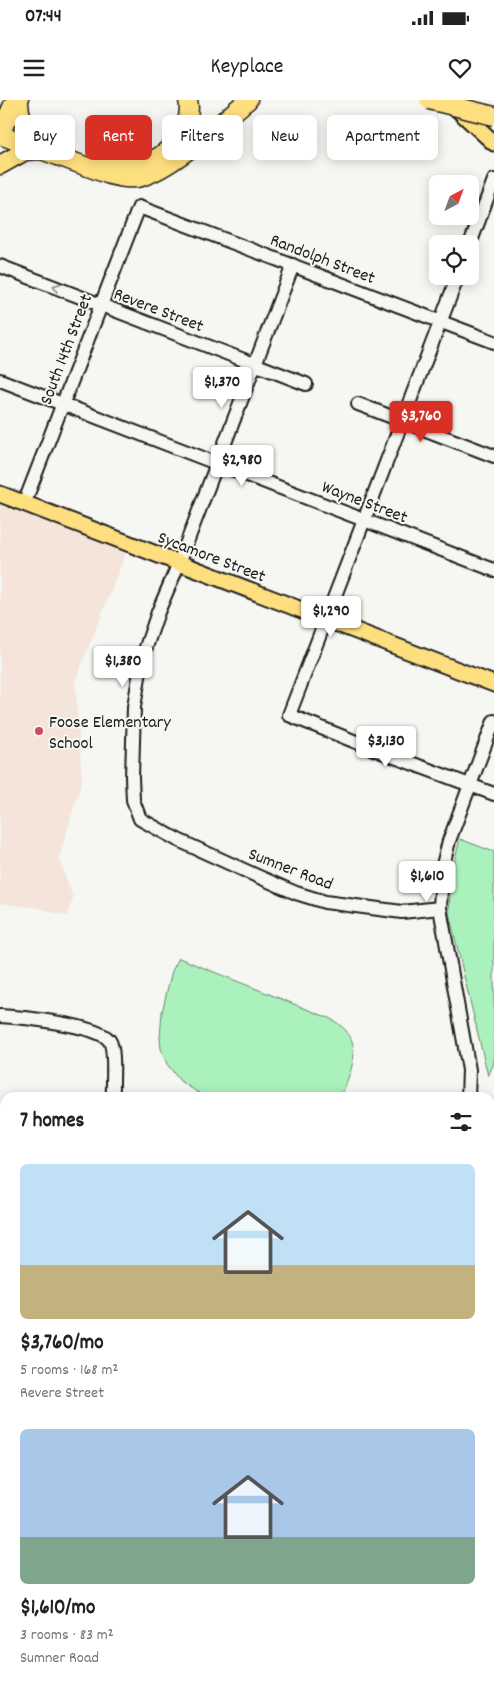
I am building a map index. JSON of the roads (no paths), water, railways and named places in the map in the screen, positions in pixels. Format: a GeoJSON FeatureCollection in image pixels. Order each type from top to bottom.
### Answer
{"type":"FeatureCollection","features":[{"type":"Feature","properties":{"kind":"highway"},"geometry":{"type":"LineString","coordinates":[[15,100],[1,132],[15,137]]}},
{"type":"Feature","properties":{"kind":"highway"},"geometry":{"type":"LineString","coordinates":[[19,100],[21,115]]}},
{"type":"Feature","properties":{"kind":"highway"},"geometry":{"type":"LineString","coordinates":[[75,155],[111,165],[141,165],[155,159],[167,151],[179,138],[186,123],[188,100]]}},
{"type":"Feature","properties":{"kind":"highway"},"geometry":{"type":"LineString","coordinates":[[75,160],[121,178],[139,178],[173,161],[248,100]]}},
{"type":"Feature","properties":{"kind":"highway"},"geometry":{"type":"LineString","coordinates":[[429,100],[494,116]]}},
{"type":"Feature","properties":{"kind":"highway"},"geometry":{"type":"LineString","coordinates":[[443,100],[494,116]]}},
{"type":"Feature","properties":{"kind":"highway"},"geometry":{"type":"LineString","coordinates":[[0,165],[15,157]]}},
{"type":"Feature","properties":{"kind":"main road"},"geometry":{"type":"LineString","coordinates":[[447,100],[494,143]]}},
{"type":"Feature","properties":{"kind":"main road","name":"Sycamore Street"},"geometry":{"type":"LineString","coordinates":[[0,494],[494,684]]}},
{"type":"Feature","properties":{"kind":"street"},"geometry":{"type":"LineString","coordinates":[[473,235],[494,180]]}},
{"type":"Feature","properties":{"kind":"street","name":"Randolph Street"},"geometry":{"type":"LineString","coordinates":[[139,207],[494,342]]}},
{"type":"Feature","properties":{"kind":"street","name":"South 14th Street"},"geometry":{"type":"LineString","coordinates":[[24,504],[139,207]]}},
{"type":"Feature","properties":{"kind":"street"},"geometry":{"type":"LineString","coordinates":[[179,563],[293,265]]}},
{"type":"Feature","properties":{"kind":"street","name":"Revere Street"},"geometry":{"type":"LineString","coordinates":[[0,266],[306,384]]}},
{"type":"Feature","properties":{"kind":"street"},"geometry":{"type":"LineString","coordinates":[[454,285],[289,715],[494,794]]}},
{"type":"Feature","properties":{"kind":"street","name":"Wayne Street"},"geometry":{"type":"LineString","coordinates":[[0,380],[494,570]]}},
{"type":"Feature","properties":{"kind":"street"},"geometry":{"type":"LineString","coordinates":[[358,404],[494,456]]}},
{"type":"Feature","properties":{"kind":"street","name":"Sumner Road"},"geometry":{"type":"LineString","coordinates":[[179,563],[158,612],[142,659],[134,707],[133,800],[140,819],[178,840],[256,876],[296,893],[325,902],[402,912],[440,908]]}},
{"type":"Feature","properties":{"kind":"street"},"geometry":{"type":"LineString","coordinates":[[468,1092],[469,1070],[440,908],[442,869],[449,841],[494,721]]}},
{"type":"Feature","properties":{"kind":"street"},"geometry":{"type":"LineString","coordinates":[[0,1016],[37,1019],[104,1036],[110,1041],[112,1050],[112,1092]]}},
{"type":"Feature","properties":{"kind":"place","name":"Foose Elementary School"},"geometry":{"type":"Point","coordinates":[39,731]}}]}
